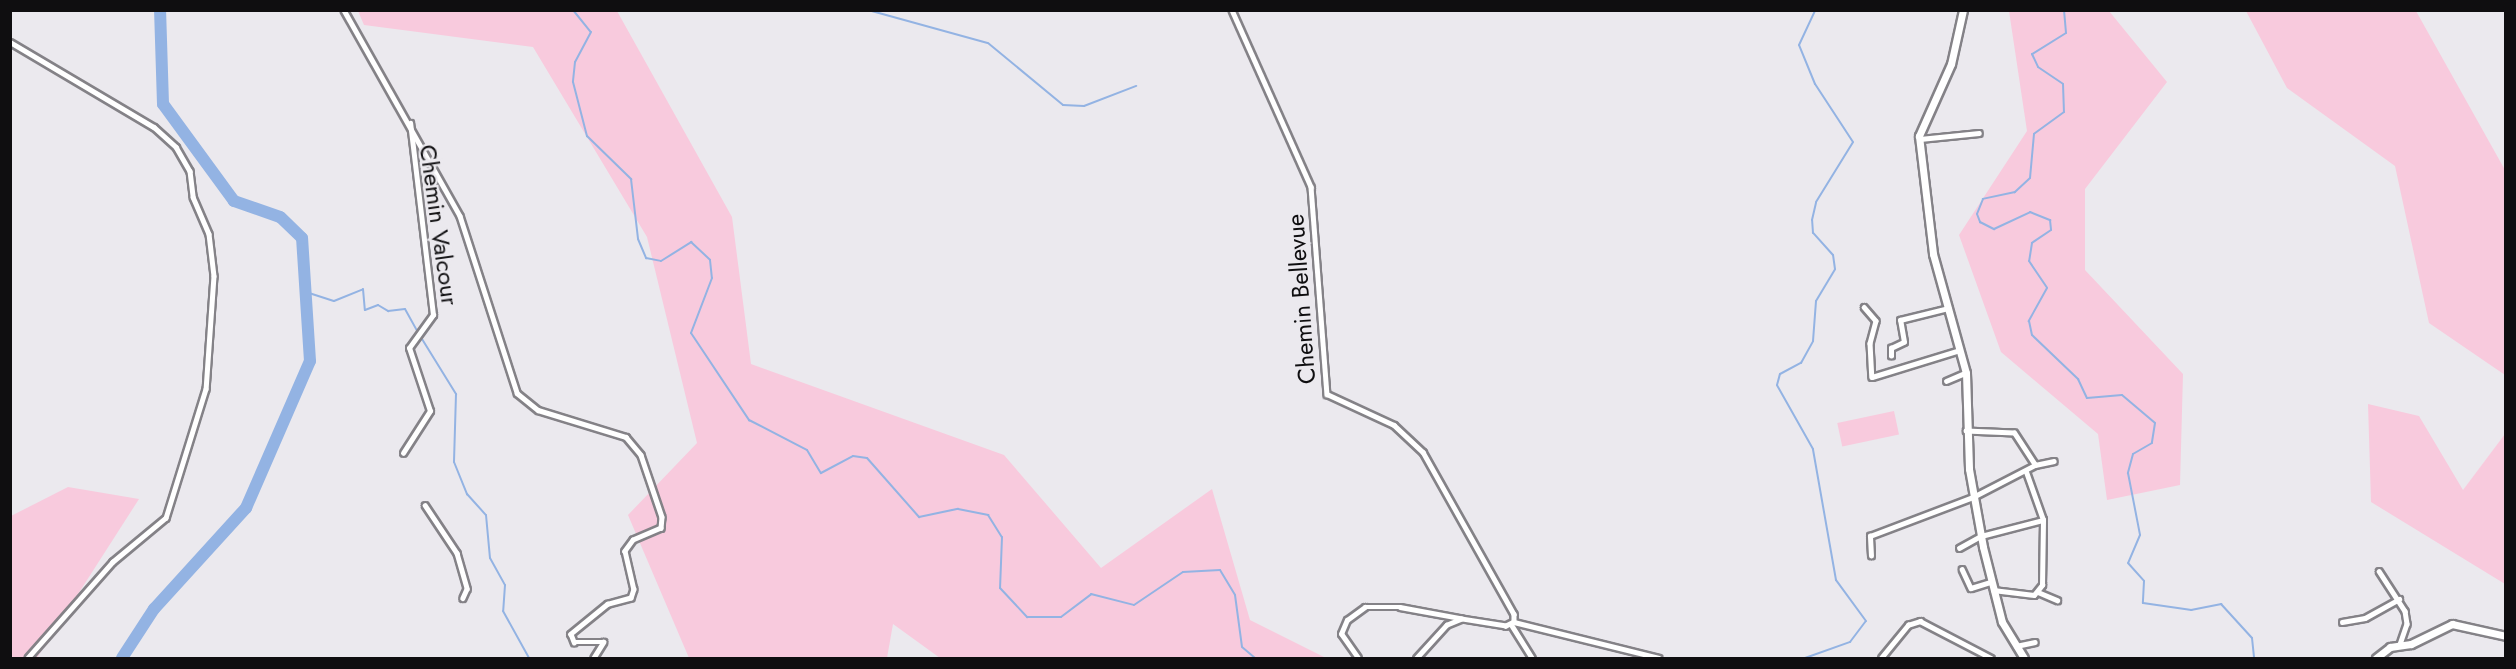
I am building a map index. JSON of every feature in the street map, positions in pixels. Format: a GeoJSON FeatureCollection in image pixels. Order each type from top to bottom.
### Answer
{"type":"FeatureCollection","features":[{"type":"Feature","properties":{"kind":"street"},"geometry":{"type":"LineString","coordinates":[[344,10],[410,123],[460,216],[517,393],[538,410],[576,417],[632,441],[652,486],[662,522],[658,532],[633,540],[625,551],[633,595],[603,607],[570,636],[578,643],[604,642],[594,658]]}},
{"type":"Feature","properties":{"kind":"street","name":"Chemin Bellevue"},"geometry":{"type":"LineString","coordinates":[[1232,10],[1311,187],[1327,394],[1394,425],[1423,452],[1482,552],[1511,607],[1512,623]]}},
{"type":"Feature","properties":{"kind":"street"},"geometry":{"type":"LineString","coordinates":[[1962,10],[1951,64],[1922,124],[1920,139],[1933,254],[1966,373],[1966,431],[1981,536],[1992,586],[2016,646],[2024,658]]}},
{"type":"Feature","properties":{"kind":"street"},"geometry":{"type":"LineString","coordinates":[[10,42],[154,127],[176,147],[188,165],[193,197],[209,234],[214,276],[206,388],[166,518],[113,562],[28,658]]}},
{"type":"Feature","properties":{"kind":"street","name":"Chemin Valcour"},"geometry":{"type":"LineString","coordinates":[[403,453],[430,411],[409,348],[433,315],[410,123]]}},
{"type":"Feature","properties":{"kind":"street"},"geometry":{"type":"LineString","coordinates":[[1920,139],[1979,133]]}},
{"type":"Feature","properties":{"kind":"street"},"geometry":{"type":"LineString","coordinates":[[1864,307],[1876,321],[1870,343],[1872,377],[1960,350]]}},
{"type":"Feature","properties":{"kind":"street"},"geometry":{"type":"LineString","coordinates":[[1891,356],[1891,348],[1904,342],[1900,320],[1949,308]]}},
{"type":"Feature","properties":{"kind":"street"},"geometry":{"type":"LineString","coordinates":[[1946,381],[1966,373]]}},
{"type":"Feature","properties":{"kind":"street"},"geometry":{"type":"LineString","coordinates":[[1966,431],[2014,433],[2035,465]]}},
{"type":"Feature","properties":{"kind":"street"},"geometry":{"type":"LineString","coordinates":[[1871,556],[1870,536],[1974,497],[2026,472],[2035,465],[2054,461]]}},
{"type":"Feature","properties":{"kind":"street"},"geometry":{"type":"LineString","coordinates":[[2026,472],[2043,520],[2038,592]]}},
{"type":"Feature","properties":{"kind":"street"},"geometry":{"type":"LineString","coordinates":[[425,504],[457,553],[467,589],[463,598]]}},
{"type":"Feature","properties":{"kind":"street"},"geometry":{"type":"LineString","coordinates":[[1959,549],[1981,536],[2043,520]]}},
{"type":"Feature","properties":{"kind":"street"},"geometry":{"type":"LineString","coordinates":[[1962,569],[1971,588],[1992,586],[2038,592],[2057,600]]}},
{"type":"Feature","properties":{"kind":"street"},"geometry":{"type":"LineString","coordinates":[[2379,571],[2399,599],[2408,624],[2400,644]]}},
{"type":"Feature","properties":{"kind":"street"},"geometry":{"type":"LineString","coordinates":[[2342,622],[2365,618],[2399,599]]}},
{"type":"Feature","properties":{"kind":"street"},"geometry":{"type":"LineString","coordinates":[[1358,658],[1341,634],[1347,620],[1365,607],[1400,607],[1462,619],[1512,623],[1659,658]]}},
{"type":"Feature","properties":{"kind":"street"},"geometry":{"type":"LineString","coordinates":[[1417,658],[1439,630],[1462,619]]}},
{"type":"Feature","properties":{"kind":"street"},"geometry":{"type":"LineString","coordinates":[[1881,658],[1908,625],[1920,621],[1991,658]]}},
{"type":"Feature","properties":{"kind":"street"},"geometry":{"type":"LineString","coordinates":[[1512,623],[1532,658]]}},
{"type":"Feature","properties":{"kind":"street"},"geometry":{"type":"LineString","coordinates":[[2376,658],[2400,644],[2452,624],[2505,636]]}},
{"type":"Feature","properties":{"kind":"street"},"geometry":{"type":"LineString","coordinates":[[2016,646],[2036,642]]}},
{"type":"Feature","properties":{"kind":"shaded area"},"geometry":{"type":"Polygon","coordinates":[[[358,11],[617,11],[732,217],[751,364],[1004,455],[1101,568],[1212,489],[1250,620],[1326,658],[940,658],[893,624],[887,658],[689,658],[628,515],[697,443],[647,237],[533,47],[364,25],[358,11]]]}},
{"type":"Feature","properties":{"kind":"shaded area"},"geometry":{"type":"Polygon","coordinates":[[[2009,11],[2109,11],[2167,82],[2085,189],[2085,270],[2183,374],[2180,485],[2107,500],[2098,434],[2001,352],[1959,235],[2027,131],[2009,11]]]}},
{"type":"Feature","properties":{"kind":"shaded area"},"geometry":{"type":"Polygon","coordinates":[[[2246,11],[2416,11],[2505,170],[2505,375],[2429,323],[2395,166],[2287,88],[2246,11]]]}},
{"type":"Feature","properties":{"kind":"shaded area"},"geometry":{"type":"Polygon","coordinates":[[[2368,404],[2419,416],[2463,490],[2505,434],[2505,584],[2371,502],[2368,404]]]}},
{"type":"Feature","properties":{"kind":"shaded area"},"geometry":{"type":"Polygon","coordinates":[[[1894,411],[1899,434],[1842,447],[1837,423],[1894,411]]]}},
{"type":"Feature","properties":{"kind":"shaded area"},"geometry":{"type":"Polygon","coordinates":[[[68,487],[139,499],[37,658],[11,658],[11,516],[68,487]]]}},
{"type":"Feature","properties":{"kind":"waterway"},"geometry":{"type":"LineString","coordinates":[[122,658],[154,609],[246,508],[310,361],[302,238],[280,217],[234,201],[163,104],[160,10]]}},
{"type":"Feature","properties":{"kind":"waterway"},"geometry":{"type":"LineString","coordinates":[[573,10],[591,32],[575,62],[573,82],[587,136],[631,179],[638,239],[646,258],[661,261],[691,242],[710,260],[712,278],[691,333],[749,420],[807,450],[821,473],[853,456],[867,458],[919,517],[958,509],[988,515],[1002,537],[1000,588],[1027,617],[1061,617],[1091,594],[1134,605],[1183,572],[1220,570],[1235,595],[1242,647],[1255,658]]}},
{"type":"Feature","properties":{"kind":"waterway"},"geometry":{"type":"LineString","coordinates":[[868,10],[988,43],[1063,105],[1084,106],[1136,86]]}},
{"type":"Feature","properties":{"kind":"waterway"},"geometry":{"type":"LineString","coordinates":[[1805,658],[1850,642],[1866,621],[1836,580],[1813,449],[1777,385],[1780,374],[1801,363],[1813,341],[1816,301],[1835,269],[1833,255],[1813,233],[1812,220],[1816,202],[1853,142],[1815,84],[1799,45],[1815,10]]}},
{"type":"Feature","properties":{"kind":"waterway"},"geometry":{"type":"LineString","coordinates":[[2064,10],[2066,33],[2032,54],[2038,67],[2063,84],[2064,112],[2034,134],[2030,178],[2015,192],[1983,199],[1977,214],[1980,222],[1994,229],[2030,212],[2050,220],[2051,230],[2032,243],[2029,261],[2047,288],[2029,321],[2032,335],[2078,379],[2087,398],[2122,395],[2155,423],[2152,443],[2133,454],[2128,473],[2140,535],[2128,563],[2144,581],[2143,603],[2191,610],[2221,604],[2252,638],[2254,658]]}},
{"type":"Feature","properties":{"kind":"waterway"},"geometry":{"type":"LineString","coordinates":[[309,293],[334,301],[363,289],[365,310],[378,305],[388,311],[405,309],[419,334]]}},
{"type":"Feature","properties":{"kind":"waterway"},"geometry":{"type":"LineString","coordinates":[[422,339],[456,394],[454,462],[467,494],[486,515],[490,558],[505,585],[503,611],[529,658]]}}]}
